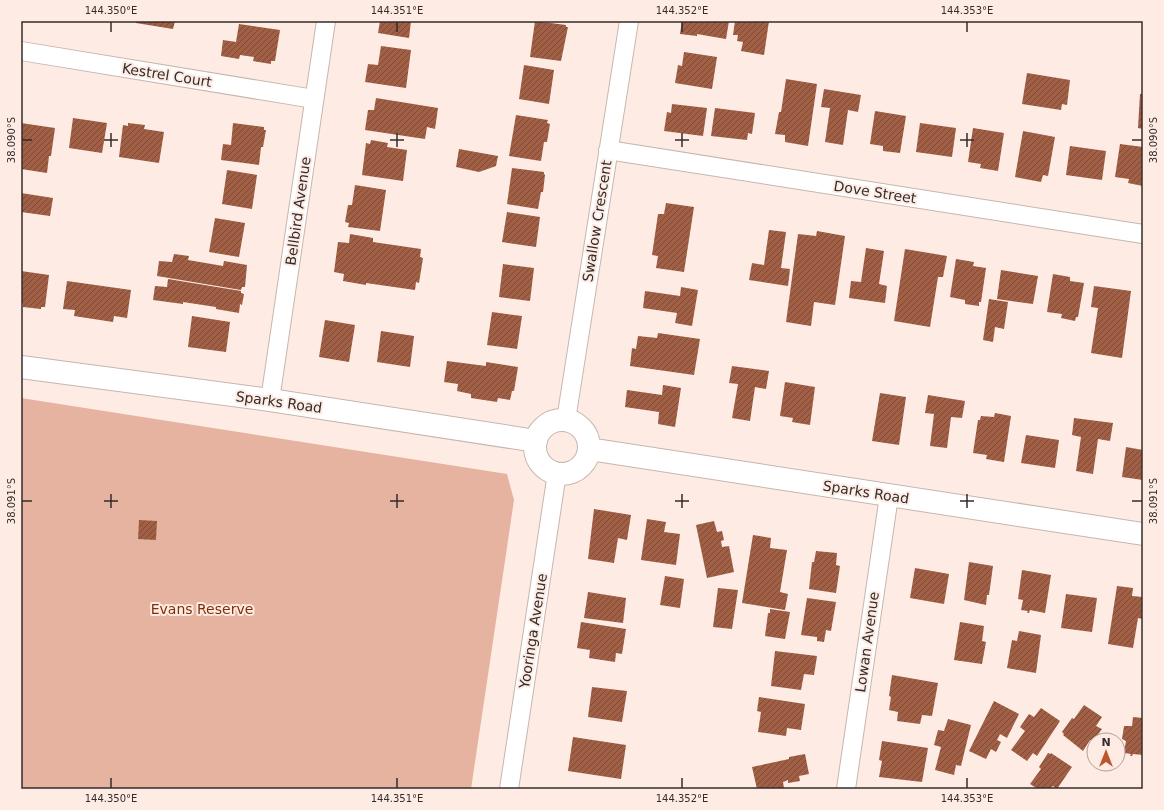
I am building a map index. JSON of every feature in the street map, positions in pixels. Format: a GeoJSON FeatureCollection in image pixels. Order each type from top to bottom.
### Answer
{"type":"FeatureCollection","features":[{"type":"Feature","properties":{"kind":"street","name":"Bellbird Avenue"},"geometry":{"type":"LineString","coordinates":[[270,400],[326,21]]}},
{"type":"Feature","properties":{"kind":"street","name":"Swallow Crescent"},"geometry":{"type":"LineString","coordinates":[[566,420],[628,21]]}},
{"type":"Feature","properties":{"kind":"street","name":"Kestrel Court"},"geometry":{"type":"LineString","coordinates":[[21,51],[314,99]]}},
{"type":"Feature","properties":{"kind":"street","name":"Dove Street"},"geometry":{"type":"LineString","coordinates":[[608,150],[1143,234]]}},
{"type":"Feature","properties":{"kind":"street","name":"Sparks Road"},"geometry":{"type":"LineString","coordinates":[[21,367],[270,400],[536,441]]}},
{"type":"Feature","properties":{"kind":"street"},"geometry":{"type":"LineString","coordinates":[[566,420],[580,427],[585,433],[589,449],[582,465],[566,473],[557,473],[542,465],[537,457],[535,449],[536,441],[538,433],[550,422],[566,420]]}},
{"type":"Feature","properties":{"kind":"street","name":"Sparks Road"},"geometry":{"type":"LineString","coordinates":[[589,449],[1143,534]]}},
{"type":"Feature","properties":{"kind":"street","name":"Yooringa Avenue"},"geometry":{"type":"LineString","coordinates":[[509,789],[557,473]]}},
{"type":"Feature","properties":{"kind":"street","name":"Lowan Avenue"},"geometry":{"type":"LineString","coordinates":[[846,789],[889,496]]}},
{"type":"Feature","properties":{"kind":"green space","name":"Evans Reserve"},"geometry":{"type":"Polygon","coordinates":[[[21,398],[507,474],[514,500],[471,789],[21,789],[21,398]]]}},
{"type":"Feature","properties":{"kind":"building"},"geometry":{"type":"Polygon","coordinates":[[[136,21],[175,21],[173,29],[136,23],[136,21]]]}},
{"type":"Feature","properties":{"kind":"building"},"geometry":{"type":"Polygon","coordinates":[[[380,21],[411,21],[409,38],[378,33],[380,21]]]}},
{"type":"Feature","properties":{"kind":"building"},"geometry":{"type":"Polygon","coordinates":[[[535,21],[566,25],[566,27],[568,27],[561,61],[530,57],[535,21]]]}},
{"type":"Feature","properties":{"kind":"building"},"geometry":{"type":"Polygon","coordinates":[[[682,21],[729,21],[726,39],[697,34],[697,36],[680,34],[682,21]]]}},
{"type":"Feature","properties":{"kind":"building"},"geometry":{"type":"Polygon","coordinates":[[[735,21],[769,21],[764,55],[741,51],[743,42],[737,41],[738,35],[733,35],[735,21]]]}},
{"type":"Feature","properties":{"kind":"building"},"geometry":{"type":"Polygon","coordinates":[[[239,24],[280,30],[275,61],[271,61],[271,64],[253,61],[254,57],[240,55],[239,59],[221,56],[223,40],[236,42],[239,24]]]}},
{"type":"Feature","properties":{"kind":"building"},"geometry":{"type":"Polygon","coordinates":[[[381,46],[411,50],[406,88],[365,82],[368,64],[378,65],[381,46]]]}},
{"type":"Feature","properties":{"kind":"building"},"geometry":{"type":"Polygon","coordinates":[[[684,52],[717,57],[712,89],[675,83],[678,65],[682,66],[684,52]]]}},
{"type":"Feature","properties":{"kind":"building"},"geometry":{"type":"Polygon","coordinates":[[[524,65],[554,70],[549,104],[519,99],[524,65]]]}},
{"type":"Feature","properties":{"kind":"building"},"geometry":{"type":"Polygon","coordinates":[[[1027,73],[1070,80],[1067,105],[1062,104],[1061,110],[1022,104],[1027,73]]]}},
{"type":"Feature","properties":{"kind":"building"},"geometry":{"type":"Polygon","coordinates":[[[786,79],[817,84],[808,146],[785,142],[785,135],[775,134],[779,112],[781,112],[786,79]]]}},
{"type":"Feature","properties":{"kind":"building"},"geometry":{"type":"Polygon","coordinates":[[[824,89],[861,95],[858,112],[848,110],[843,145],[825,142],[830,108],[821,107],[824,89]]]}},
{"type":"Feature","properties":{"kind":"building"},"geometry":{"type":"Polygon","coordinates":[[[1140,94],[1143,94],[1143,129],[1138,128],[1140,94]]]}},
{"type":"Feature","properties":{"kind":"building"},"geometry":{"type":"Polygon","coordinates":[[[376,98],[438,108],[435,129],[427,127],[425,139],[365,130],[368,110],[374,110],[376,98]]]}},
{"type":"Feature","properties":{"kind":"building"},"geometry":{"type":"Polygon","coordinates":[[[672,104],[707,108],[703,136],[664,131],[667,112],[671,113],[672,104]]]}},
{"type":"Feature","properties":{"kind":"building"},"geometry":{"type":"Polygon","coordinates":[[[715,108],[755,113],[752,134],[748,133],[747,140],[711,136],[715,108]]]}},
{"type":"Feature","properties":{"kind":"building"},"geometry":{"type":"Polygon","coordinates":[[[875,111],[906,116],[900,153],[883,151],[883,146],[870,144],[875,111]]]}},
{"type":"Feature","properties":{"kind":"building"},"geometry":{"type":"Polygon","coordinates":[[[516,115],[548,120],[547,123],[550,124],[547,142],[544,142],[541,161],[509,156],[516,115]]]}},
{"type":"Feature","properties":{"kind":"building"},"geometry":{"type":"Polygon","coordinates":[[[73,118],[107,123],[102,153],[69,148],[73,118]]]}},
{"type":"Feature","properties":{"kind":"building"},"geometry":{"type":"Polygon","coordinates":[[[21,123],[55,128],[47,173],[21,169],[21,123]]]}},
{"type":"Feature","properties":{"kind":"building"},"geometry":{"type":"Polygon","coordinates":[[[128,123],[145,125],[144,129],[164,132],[159,163],[119,157],[123,125],[128,126],[128,123]]]}},
{"type":"Feature","properties":{"kind":"building"},"geometry":{"type":"Polygon","coordinates":[[[233,123],[264,127],[264,130],[266,130],[263,147],[261,147],[259,165],[221,160],[223,144],[231,145],[233,123]]]}},
{"type":"Feature","properties":{"kind":"building"},"geometry":{"type":"Polygon","coordinates":[[[920,123],[956,128],[952,157],[916,152],[920,123]]]}},
{"type":"Feature","properties":{"kind":"building"},"geometry":{"type":"Polygon","coordinates":[[[973,128],[1004,133],[998,171],[980,168],[981,164],[968,162],[973,128]]]}},
{"type":"Feature","properties":{"kind":"building"},"geometry":{"type":"Polygon","coordinates":[[[1023,131],[1055,137],[1048,176],[1043,175],[1041,182],[1015,177],[1023,131]]]}},
{"type":"Feature","properties":{"kind":"building"},"geometry":{"type":"Polygon","coordinates":[[[371,140],[388,143],[387,147],[407,150],[403,181],[362,175],[366,143],[370,144],[371,140]]]}},
{"type":"Feature","properties":{"kind":"building"},"geometry":{"type":"Polygon","coordinates":[[[1120,144],[1143,147],[1143,186],[1128,183],[1129,179],[1115,177],[1120,144]]]}},
{"type":"Feature","properties":{"kind":"building"},"geometry":{"type":"Polygon","coordinates":[[[1070,146],[1106,151],[1102,180],[1066,175],[1070,146]]]}},
{"type":"Feature","properties":{"kind":"building"},"geometry":{"type":"Polygon","coordinates":[[[459,149],[498,156],[496,166],[479,172],[456,167],[459,149]]]}},
{"type":"Feature","properties":{"kind":"building"},"geometry":{"type":"Polygon","coordinates":[[[512,168],[544,172],[543,192],[541,192],[538,209],[507,204],[512,168]]]}},
{"type":"Feature","properties":{"kind":"building"},"geometry":{"type":"Polygon","coordinates":[[[227,170],[257,175],[252,209],[222,204],[227,170]]]}},
{"type":"Feature","properties":{"kind":"building"},"geometry":{"type":"Polygon","coordinates":[[[355,185],[386,190],[380,231],[348,227],[349,223],[345,222],[348,205],[352,205],[355,185]]]}},
{"type":"Feature","properties":{"kind":"building"},"geometry":{"type":"Polygon","coordinates":[[[21,193],[53,198],[50,216],[21,212],[21,193]]]}},
{"type":"Feature","properties":{"kind":"building"},"geometry":{"type":"Polygon","coordinates":[[[666,203],[694,207],[684,272],[656,268],[658,256],[652,255],[658,214],[664,214],[666,203]]]}},
{"type":"Feature","properties":{"kind":"building"},"geometry":{"type":"Polygon","coordinates":[[[507,212],[540,217],[536,247],[502,242],[507,212]]]}},
{"type":"Feature","properties":{"kind":"building"},"geometry":{"type":"Polygon","coordinates":[[[215,218],[245,223],[239,257],[209,252],[215,218]]]}},
{"type":"Feature","properties":{"kind":"building"},"geometry":{"type":"Polygon","coordinates":[[[769,230],[786,232],[781,268],[790,269],[788,286],[749,280],[752,263],[764,265],[769,230]]]}},
{"type":"Feature","properties":{"kind":"building"},"geometry":{"type":"Polygon","coordinates":[[[817,231],[845,236],[835,305],[814,302],[811,326],[786,322],[798,234],[816,236],[817,231]]]}},
{"type":"Feature","properties":{"kind":"building"},"geometry":{"type":"Polygon","coordinates":[[[350,234],[373,238],[373,242],[421,249],[420,257],[423,258],[419,283],[416,282],[415,290],[343,281],[344,274],[334,272],[338,242],[349,243],[350,234]]]}},
{"type":"Feature","properties":{"kind":"building"},"geometry":{"type":"Polygon","coordinates":[[[866,248],[884,251],[879,284],[887,286],[885,303],[849,298],[851,281],[861,282],[866,248]]]}},
{"type":"Feature","properties":{"kind":"building"},"geometry":{"type":"Polygon","coordinates":[[[905,249],[947,256],[943,277],[938,277],[930,327],[894,321],[905,249]]]}},
{"type":"Feature","properties":{"kind":"building"},"geometry":{"type":"Polygon","coordinates":[[[174,254],[189,256],[188,260],[223,266],[224,261],[247,265],[245,287],[242,287],[241,290],[157,276],[159,261],[172,262],[174,254]]]}},
{"type":"Feature","properties":{"kind":"building"},"geometry":{"type":"Polygon","coordinates":[[[956,259],[974,262],[973,266],[986,268],[981,302],[979,302],[979,306],[965,304],[965,300],[950,297],[956,259]]]}},
{"type":"Feature","properties":{"kind":"building"},"geometry":{"type":"Polygon","coordinates":[[[503,264],[534,268],[530,301],[499,297],[503,264]]]}},
{"type":"Feature","properties":{"kind":"building"},"geometry":{"type":"Polygon","coordinates":[[[1001,270],[1038,276],[1033,304],[997,299],[1001,270]]]}},
{"type":"Feature","properties":{"kind":"building"},"geometry":{"type":"Polygon","coordinates":[[[21,271],[49,275],[45,307],[41,307],[41,309],[23,307],[23,304],[21,303],[21,271]]]}},
{"type":"Feature","properties":{"kind":"building"},"geometry":{"type":"Polygon","coordinates":[[[1053,274],[1070,277],[1070,281],[1084,283],[1078,317],[1076,317],[1075,321],[1061,318],[1062,314],[1047,312],[1053,274]]]}},
{"type":"Feature","properties":{"kind":"building"},"geometry":{"type":"Polygon","coordinates":[[[168,279],[241,291],[241,293],[244,294],[242,305],[240,304],[239,313],[216,309],[216,307],[183,302],[183,304],[153,300],[155,286],[167,287],[168,279]]]}},
{"type":"Feature","properties":{"kind":"building"},"geometry":{"type":"Polygon","coordinates":[[[67,281],[131,290],[127,318],[114,316],[113,322],[74,316],[75,310],[63,309],[67,281]]]}},
{"type":"Feature","properties":{"kind":"building"},"geometry":{"type":"Polygon","coordinates":[[[1094,286],[1131,291],[1122,358],[1091,353],[1098,308],[1091,307],[1094,286]]]}},
{"type":"Feature","properties":{"kind":"building"},"geometry":{"type":"Polygon","coordinates":[[[681,287],[698,290],[692,326],[675,323],[677,313],[643,308],[645,291],[680,296],[681,287]]]}},
{"type":"Feature","properties":{"kind":"building"},"geometry":{"type":"Polygon","coordinates":[[[989,299],[1008,302],[1004,329],[995,327],[993,342],[983,340],[989,299]]]}},
{"type":"Feature","properties":{"kind":"building"},"geometry":{"type":"Polygon","coordinates":[[[492,312],[522,316],[517,349],[487,345],[492,312]]]}},
{"type":"Feature","properties":{"kind":"building"},"geometry":{"type":"Polygon","coordinates":[[[192,316],[230,322],[226,352],[188,347],[192,316]]]}},
{"type":"Feature","properties":{"kind":"building"},"geometry":{"type":"Polygon","coordinates":[[[325,320],[355,325],[349,362],[319,357],[325,320]]]}},
{"type":"Feature","properties":{"kind":"building"},"geometry":{"type":"Polygon","coordinates":[[[381,331],[414,336],[410,367],[377,362],[381,331]]]}},
{"type":"Feature","properties":{"kind":"building"},"geometry":{"type":"Polygon","coordinates":[[[658,333],[700,339],[694,375],[630,366],[632,348],[636,349],[638,336],[657,338],[658,333]]]}},
{"type":"Feature","properties":{"kind":"building"},"geometry":{"type":"Polygon","coordinates":[[[447,361],[486,366],[486,362],[518,367],[514,391],[512,391],[510,400],[498,398],[497,402],[471,398],[471,394],[457,391],[458,384],[444,382],[447,361]]]}},
{"type":"Feature","properties":{"kind":"building"},"geometry":{"type":"Polygon","coordinates":[[[732,366],[769,371],[766,389],[755,387],[750,421],[732,418],[738,384],[729,383],[732,366]]]}},
{"type":"Feature","properties":{"kind":"building"},"geometry":{"type":"Polygon","coordinates":[[[785,382],[815,387],[810,425],[792,422],[793,418],[780,416],[785,382]]]}},
{"type":"Feature","properties":{"kind":"building"},"geometry":{"type":"Polygon","coordinates":[[[663,385],[681,388],[675,427],[658,424],[659,412],[625,407],[627,390],[662,395],[663,385]]]}},
{"type":"Feature","properties":{"kind":"building"},"geometry":{"type":"Polygon","coordinates":[[[880,393],[906,397],[899,445],[872,441],[880,393]]]}},
{"type":"Feature","properties":{"kind":"building"},"geometry":{"type":"Polygon","coordinates":[[[928,395],[965,401],[962,418],[951,417],[947,448],[930,446],[934,414],[925,413],[928,395]]]}},
{"type":"Feature","properties":{"kind":"building"},"geometry":{"type":"Polygon","coordinates":[[[995,413],[1011,416],[1004,462],[986,459],[987,455],[973,453],[978,420],[980,420],[981,416],[994,417],[995,413]]]}},
{"type":"Feature","properties":{"kind":"building"},"geometry":{"type":"Polygon","coordinates":[[[1074,418],[1113,423],[1110,441],[1098,439],[1093,474],[1076,471],[1081,437],[1072,435],[1074,418]]]}},
{"type":"Feature","properties":{"kind":"building"},"geometry":{"type":"Polygon","coordinates":[[[1026,435],[1059,440],[1055,468],[1021,463],[1026,435]]]}},
{"type":"Feature","properties":{"kind":"building"},"geometry":{"type":"Polygon","coordinates":[[[1126,447],[1143,450],[1143,480],[1122,477],[1126,447]]]}},
{"type":"Feature","properties":{"kind":"building"},"geometry":{"type":"Polygon","coordinates":[[[594,509],[631,515],[627,540],[618,538],[614,563],[588,559],[594,509]]]}},
{"type":"Feature","properties":{"kind":"building"},"geometry":{"type":"Polygon","coordinates":[[[647,519],[666,522],[664,532],[680,534],[676,565],[641,560],[647,519]]]}},
{"type":"Feature","properties":{"kind":"building"},"geometry":{"type":"Polygon","coordinates":[[[139,520],[157,521],[156,540],[138,539],[139,520]]]}},
{"type":"Feature","properties":{"kind":"building"},"geometry":{"type":"Polygon","coordinates":[[[714,521],[717,532],[722,531],[724,540],[721,541],[722,547],[729,546],[734,572],[707,578],[696,525],[714,521]]]}},
{"type":"Feature","properties":{"kind":"building"},"geometry":{"type":"Polygon","coordinates":[[[753,535],[771,538],[770,548],[787,550],[780,592],[788,594],[785,610],[742,603],[753,535]]]}},
{"type":"Feature","properties":{"kind":"building"},"geometry":{"type":"Polygon","coordinates":[[[816,551],[837,553],[836,565],[840,566],[836,593],[809,589],[812,562],[814,562],[816,551]]]}},
{"type":"Feature","properties":{"kind":"building"},"geometry":{"type":"Polygon","coordinates":[[[969,562],[993,566],[986,605],[964,600],[969,562]]]}},
{"type":"Feature","properties":{"kind":"building"},"geometry":{"type":"Polygon","coordinates":[[[915,568],[949,574],[944,604],[910,598],[915,568]]]}},
{"type":"Feature","properties":{"kind":"building"},"geometry":{"type":"Polygon","coordinates":[[[1022,570],[1051,575],[1045,613],[1030,610],[1029,613],[1027,613],[1028,611],[1021,610],[1023,600],[1018,599],[1022,570]]]}},
{"type":"Feature","properties":{"kind":"building"},"geometry":{"type":"Polygon","coordinates":[[[665,576],[684,579],[680,608],[660,605],[665,576]]]}},
{"type":"Feature","properties":{"kind":"building"},"geometry":{"type":"Polygon","coordinates":[[[1117,586],[1133,588],[1132,596],[1143,597],[1143,619],[1138,618],[1133,648],[1108,644],[1117,586]]]}},
{"type":"Feature","properties":{"kind":"building"},"geometry":{"type":"Polygon","coordinates":[[[718,588],[738,590],[732,629],[713,627],[718,588]]]}},
{"type":"Feature","properties":{"kind":"building"},"geometry":{"type":"Polygon","coordinates":[[[588,592],[626,598],[623,623],[584,618],[588,592]]]}},
{"type":"Feature","properties":{"kind":"building"},"geometry":{"type":"Polygon","coordinates":[[[1066,594],[1097,598],[1092,632],[1061,628],[1066,594]]]}},
{"type":"Feature","properties":{"kind":"building"},"geometry":{"type":"Polygon","coordinates":[[[807,598],[836,602],[831,631],[826,630],[824,642],[817,641],[817,637],[801,635],[807,598]]]}},
{"type":"Feature","properties":{"kind":"building"},"geometry":{"type":"Polygon","coordinates":[[[770,609],[790,612],[785,639],[765,636],[768,613],[770,613],[770,609]]]}},
{"type":"Feature","properties":{"kind":"building"},"geometry":{"type":"Polygon","coordinates":[[[581,622],[626,629],[622,654],[616,653],[615,662],[589,658],[590,650],[577,648],[581,622]]]}},
{"type":"Feature","properties":{"kind":"building"},"geometry":{"type":"Polygon","coordinates":[[[960,622],[984,626],[982,641],[986,642],[982,664],[954,660],[960,622]]]}},
{"type":"Feature","properties":{"kind":"building"},"geometry":{"type":"Polygon","coordinates":[[[1019,631],[1041,635],[1036,673],[1007,668],[1012,640],[1017,641],[1019,631]]]}},
{"type":"Feature","properties":{"kind":"building"},"geometry":{"type":"Polygon","coordinates":[[[775,651],[817,656],[814,675],[804,674],[801,690],[771,686],[775,651]]]}},
{"type":"Feature","properties":{"kind":"building"},"geometry":{"type":"Polygon","coordinates":[[[892,675],[938,683],[932,716],[922,715],[920,724],[897,721],[898,712],[889,710],[892,675]]]}},
{"type":"Feature","properties":{"kind":"building"},"geometry":{"type":"Polygon","coordinates":[[[592,687],[627,691],[622,722],[588,717],[592,687]]]}},
{"type":"Feature","properties":{"kind":"building"},"geometry":{"type":"Polygon","coordinates":[[[759,697],[805,704],[801,730],[787,728],[786,736],[758,732],[761,712],[757,711],[759,697]]]}},
{"type":"Feature","properties":{"kind":"building"},"geometry":{"type":"Polygon","coordinates":[[[994,701],[1019,714],[1007,738],[1000,734],[997,740],[1001,742],[996,752],[991,749],[986,759],[969,751],[994,701]]]}},
{"type":"Feature","properties":{"kind":"building"},"geometry":{"type":"Polygon","coordinates":[[[1084,705],[1102,717],[1096,726],[1102,729],[1100,732],[1086,732],[1086,746],[1083,751],[1063,735],[1064,734],[1062,732],[1072,718],[1074,719],[1084,705]]]}},
{"type":"Feature","properties":{"kind":"building"},"geometry":{"type":"Polygon","coordinates":[[[1041,708],[1060,721],[1037,756],[1033,753],[1027,761],[1011,750],[1025,731],[1020,727],[1029,714],[1034,717],[1041,708]]]}},
{"type":"Feature","properties":{"kind":"building"},"geometry":{"type":"Polygon","coordinates":[[[1133,717],[1143,718],[1143,755],[1133,754],[1130,756],[1131,754],[1126,753],[1126,732],[1123,732],[1124,726],[1132,726],[1133,717]]]}},
{"type":"Feature","properties":{"kind":"building"},"geometry":{"type":"Polygon","coordinates":[[[948,719],[971,725],[961,766],[956,765],[954,775],[935,770],[941,747],[934,745],[938,730],[944,731],[948,719]]]}},
{"type":"Feature","properties":{"kind":"building"},"geometry":{"type":"Polygon","coordinates":[[[573,737],[626,745],[621,779],[568,771],[573,737]]]}},
{"type":"Feature","properties":{"kind":"building"},"geometry":{"type":"Polygon","coordinates":[[[882,741],[928,748],[922,782],[879,777],[882,761],[879,760],[882,741]]]}},
{"type":"Feature","properties":{"kind":"building"},"geometry":{"type":"Polygon","coordinates":[[[1048,753],[1051,753],[1072,767],[1057,789],[1053,786],[1050,789],[1038,789],[1030,784],[1041,769],[1039,767],[1048,753]]]}},
{"type":"Feature","properties":{"kind":"building"},"geometry":{"type":"Polygon","coordinates":[[[805,754],[809,774],[799,776],[800,781],[788,783],[788,780],[783,782],[784,788],[780,789],[757,789],[752,767],[805,754]]]}}]}
